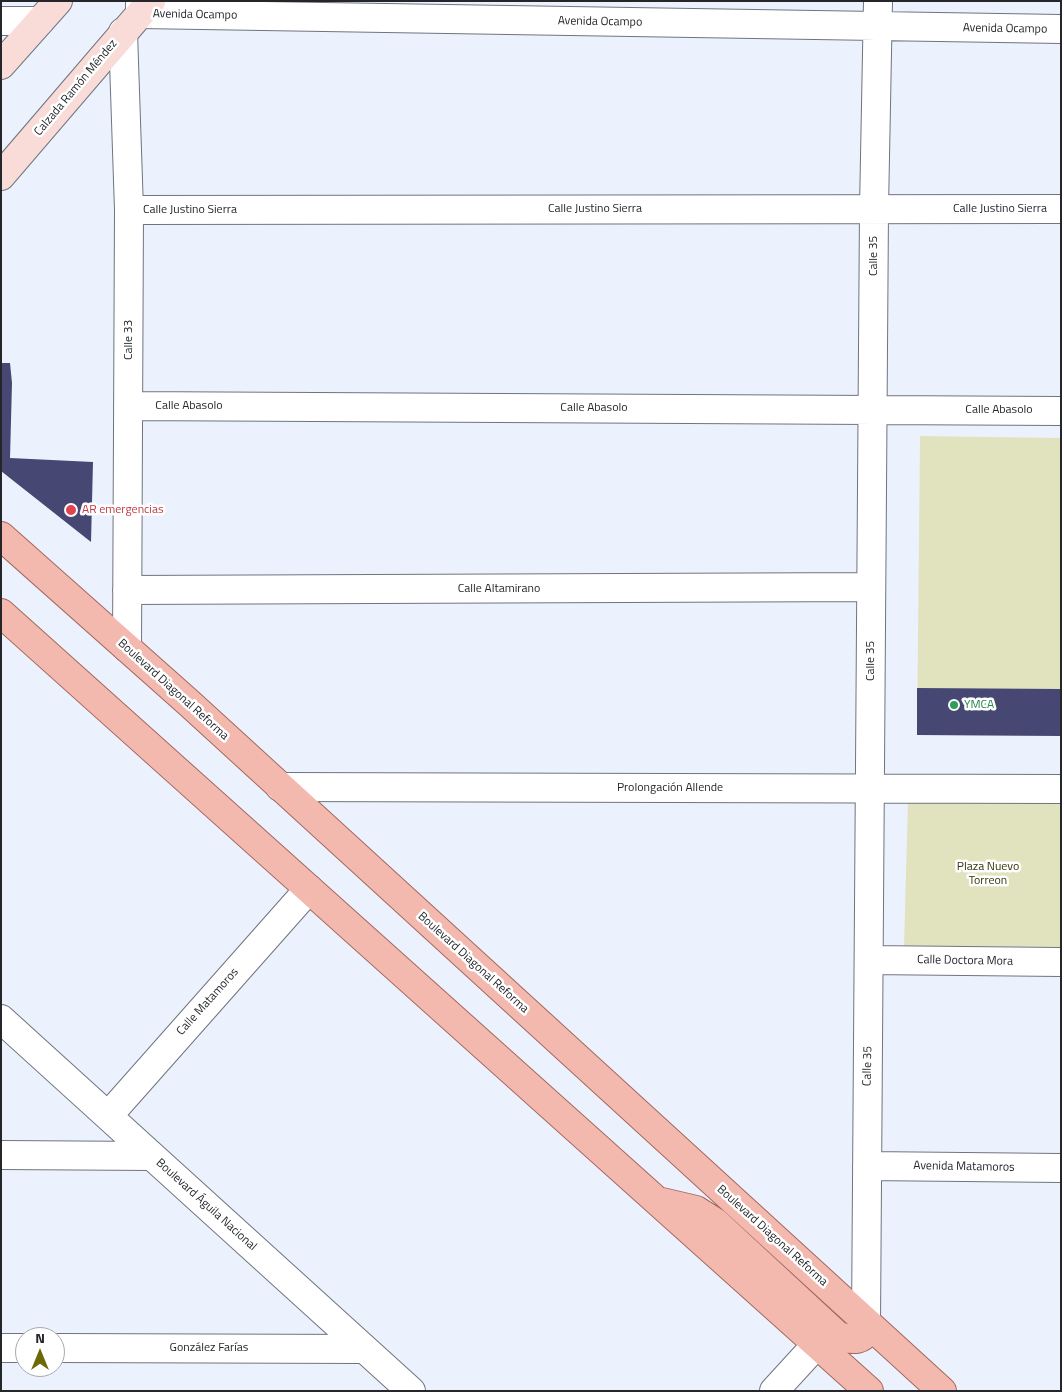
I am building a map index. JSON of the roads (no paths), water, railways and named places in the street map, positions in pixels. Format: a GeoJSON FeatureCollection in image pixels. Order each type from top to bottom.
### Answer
{"type":"FeatureCollection","features":[{"type":"Feature","properties":{"kind":"main road"},"geometry":{"type":"LineString","coordinates":[[1,66],[49,11]]}},
{"type":"Feature","properties":{"kind":"main road","name":"Calzada Ramón Méndez"},"geometry":{"type":"LineString","coordinates":[[1,176],[139,12]]}},
{"type":"Feature","properties":{"kind":"main road","name":"Boulevard Diagonal Reforma"},"geometry":{"type":"LineString","coordinates":[[1,536],[280,787],[942,1391]]}},
{"type":"Feature","properties":{"kind":"main road"},"geometry":{"type":"LineString","coordinates":[[1,613],[869,1391]]}},
{"type":"Feature","properties":{"kind":"main road"},"geometry":{"type":"LineString","coordinates":[[656,1200],[696,1210],[715,1222],[837,1335],[848,1340],[856,1340],[864,1335],[867,1329],[866,1322]]}},
{"type":"Feature","properties":{"kind":"street"},"geometry":{"type":"LineString","coordinates":[[1,21],[49,11]]}},
{"type":"Feature","properties":{"kind":"street","name":"Avenida Ocampo"},"geometry":{"type":"LineString","coordinates":[[139,12],[877,14],[1061,29]]}},
{"type":"Feature","properties":{"kind":"street","name":"Calle 33"},"geometry":{"type":"LineString","coordinates":[[127,648],[129,210],[139,12]]}},
{"type":"Feature","properties":{"kind":"street","name":"Calle 35"},"geometry":{"type":"LineString","coordinates":[[866,1322],[877,14]]}},
{"type":"Feature","properties":{"kind":"street","name":"Calle Justino Sierra"},"geometry":{"type":"LineString","coordinates":[[129,210],[1061,209]]}},
{"type":"Feature","properties":{"kind":"street","name":"Calle Abasolo"},"geometry":{"type":"LineString","coordinates":[[128,406],[1061,411]]}},
{"type":"Feature","properties":{"kind":"street","name":"Calle Altamirano"},"geometry":{"type":"LineString","coordinates":[[127,590],[871,587]]}},
{"type":"Feature","properties":{"kind":"street","name":"Prolongación Allende"},"geometry":{"type":"LineString","coordinates":[[280,787],[1061,789]]}},
{"type":"Feature","properties":{"kind":"street","name":"Calle Matamoros"},"geometry":{"type":"LineString","coordinates":[[108,1116],[309,889]]}},
{"type":"Feature","properties":{"kind":"street","name":"Calle Doctora Mora"},"geometry":{"type":"LineString","coordinates":[[869,960],[1061,962]]}},
{"type":"Feature","properties":{"kind":"street","name":"Boulevard Águila Nacional"},"geometry":{"type":"LineString","coordinates":[[1,1020],[411,1391]]}},
{"type":"Feature","properties":{"kind":"street"},"geometry":{"type":"LineString","coordinates":[[1,1155],[152,1156]]}},
{"type":"Feature","properties":{"kind":"street","name":"Avenida Matamoros"},"geometry":{"type":"LineString","coordinates":[[867,1166],[1061,1168]]}},
{"type":"Feature","properties":{"kind":"street"},"geometry":{"type":"LineString","coordinates":[[774,1391],[817,1344]]}},
{"type":"Feature","properties":{"kind":"street"},"geometry":{"type":"LineString","coordinates":[[1,1348],[15,1348]]}},
{"type":"Feature","properties":{"kind":"street","name":"González Farías"},"geometry":{"type":"LineString","coordinates":[[65,1348],[364,1348]]}},
{"type":"Feature","properties":{"kind":"place","name":"AR emergencias"},"geometry":{"type":"Point","coordinates":[71,510]}},
{"type":"Feature","properties":{"kind":"place","name":"YMCA"},"geometry":{"type":"Point","coordinates":[954,705]}},
{"type":"Feature","properties":{"kind":"park label","name":"Plaza Nuevo Torreon"},"geometry":{"type":"Point","coordinates":[988,874]}}]}
